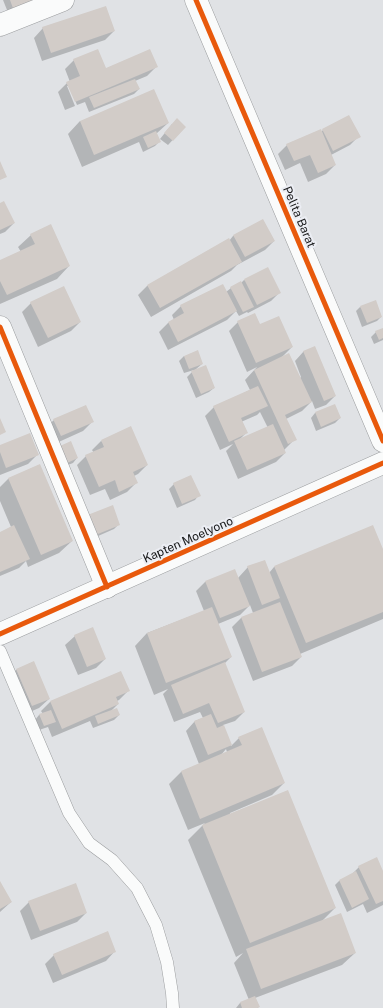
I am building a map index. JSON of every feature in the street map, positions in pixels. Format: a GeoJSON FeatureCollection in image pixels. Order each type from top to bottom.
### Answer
{"type":"FeatureCollection","features":[{"type":"Feature","properties":{"kind":"street"},"geometry":{"type":"LineString","coordinates":[[0,25],[63,0]]}},
{"type":"Feature","properties":{"kind":"street","name":"Pelita Barat"},"geometry":{"type":"LineString","coordinates":[[196,0],[383,441]]}},
{"type":"Feature","properties":{"kind":"street"},"geometry":{"type":"LineString","coordinates":[[0,327],[107,587]]}},
{"type":"Feature","properties":{"kind":"street","name":"Kapten Moelyono"},"geometry":{"type":"LineString","coordinates":[[0,634],[383,463]]}},
{"type":"Feature","properties":{"kind":"lane"},"geometry":{"type":"LineString","coordinates":[[0,650],[69,813],[89,843],[112,860],[137,888],[156,925],[167,962],[173,1008]]}},
{"type":"Feature","properties":{"kind":"building"},"geometry":{"type":"Polygon","coordinates":[[[10,0],[35,0],[14,11],[10,0]]]}},
{"type":"Feature","properties":{"kind":"building"},"geometry":{"type":"Polygon","coordinates":[[[106,6],[115,31],[51,53],[42,27],[106,6]]]}},
{"type":"Feature","properties":{"kind":"building"},"geometry":{"type":"Polygon","coordinates":[[[98,49],[106,68],[150,49],[158,67],[75,102],[66,82],[80,76],[73,59],[98,49]]]}},
{"type":"Feature","properties":{"kind":"building"},"geometry":{"type":"Polygon","coordinates":[[[135,79],[140,89],[94,108],[89,97],[135,79]]]}},
{"type":"Feature","properties":{"kind":"building"},"geometry":{"type":"Polygon","coordinates":[[[154,89],[169,123],[94,155],[80,121],[154,89]]]}},
{"type":"Feature","properties":{"kind":"building"},"geometry":{"type":"Polygon","coordinates":[[[349,115],[361,137],[333,151],[322,129],[349,115]]]}},
{"type":"Feature","properties":{"kind":"building"},"geometry":{"type":"Polygon","coordinates":[[[177,118],[186,127],[173,141],[164,133],[177,118]]]}},
{"type":"Feature","properties":{"kind":"building"},"geometry":{"type":"Polygon","coordinates":[[[321,129],[336,165],[318,173],[310,155],[294,161],[286,144],[321,129]]]}},
{"type":"Feature","properties":{"kind":"building"},"geometry":{"type":"Polygon","coordinates":[[[156,131],[161,142],[148,148],[143,137],[156,131]]]}},
{"type":"Feature","properties":{"kind":"building"},"geometry":{"type":"Polygon","coordinates":[[[0,161],[7,177],[0,180],[0,161]]]}},
{"type":"Feature","properties":{"kind":"building"},"geometry":{"type":"Polygon","coordinates":[[[4,201],[15,223],[0,230],[0,203],[4,201]]]}},
{"type":"Feature","properties":{"kind":"building"},"geometry":{"type":"Polygon","coordinates":[[[263,219],[275,241],[245,257],[233,235],[263,219]]]}},
{"type":"Feature","properties":{"kind":"building"},"geometry":{"type":"Polygon","coordinates":[[[51,224],[70,266],[7,295],[0,281],[0,260],[35,244],[30,234],[51,224]]]}},
{"type":"Feature","properties":{"kind":"building"},"geometry":{"type":"Polygon","coordinates":[[[229,238],[242,262],[160,308],[147,285],[229,238]]]}},
{"type":"Feature","properties":{"kind":"building"},"geometry":{"type":"Polygon","coordinates":[[[268,267],[281,293],[257,305],[244,279],[268,267]]]}},
{"type":"Feature","properties":{"kind":"building"},"geometry":{"type":"Polygon","coordinates":[[[241,281],[254,307],[243,312],[230,287],[241,281]]]}},
{"type":"Feature","properties":{"kind":"building"},"geometry":{"type":"Polygon","coordinates":[[[223,284],[237,311],[178,342],[168,322],[184,313],[180,305],[223,284]]]}},
{"type":"Feature","properties":{"kind":"building"},"geometry":{"type":"Polygon","coordinates":[[[64,286],[81,322],[48,338],[30,302],[64,286]]]}},
{"type":"Feature","properties":{"kind":"building"},"geometry":{"type":"Polygon","coordinates":[[[376,300],[382,317],[367,323],[360,306],[376,300]]]}},
{"type":"Feature","properties":{"kind":"building"},"geometry":{"type":"Polygon","coordinates":[[[255,313],[260,324],[279,316],[293,347],[256,363],[237,321],[255,313]]]}},
{"type":"Feature","properties":{"kind":"building"},"geometry":{"type":"Polygon","coordinates":[[[383,328],[383,338],[379,340],[375,331],[383,328]]]}},
{"type":"Feature","properties":{"kind":"building"},"geometry":{"type":"Polygon","coordinates":[[[315,346],[336,396],[324,401],[303,351],[315,346]]]}},
{"type":"Feature","properties":{"kind":"building"},"geometry":{"type":"Polygon","coordinates":[[[198,350],[203,364],[189,369],[184,356],[198,350]]]}},
{"type":"Feature","properties":{"kind":"building"},"geometry":{"type":"Polygon","coordinates":[[[289,353],[312,402],[285,415],[297,440],[288,444],[254,370],[289,353]]]}},
{"type":"Feature","properties":{"kind":"building"},"geometry":{"type":"Polygon","coordinates":[[[206,365],[215,388],[201,394],[191,371],[206,365]]]}},
{"type":"Feature","properties":{"kind":"building"},"geometry":{"type":"Polygon","coordinates":[[[258,386],[268,406],[241,418],[248,433],[229,442],[213,406],[258,386]]]}},
{"type":"Feature","properties":{"kind":"building"},"geometry":{"type":"Polygon","coordinates":[[[335,404],[341,418],[321,427],[315,412],[335,404]]]}},
{"type":"Feature","properties":{"kind":"building"},"geometry":{"type":"Polygon","coordinates":[[[86,405],[94,422],[61,436],[53,419],[86,405]]]}},
{"type":"Feature","properties":{"kind":"building"},"geometry":{"type":"Polygon","coordinates":[[[0,418],[6,432],[0,435],[0,418]]]}},
{"type":"Feature","properties":{"kind":"building"},"geometry":{"type":"Polygon","coordinates":[[[273,424],[286,453],[247,470],[234,441],[273,424]]]}},
{"type":"Feature","properties":{"kind":"building"},"geometry":{"type":"Polygon","coordinates":[[[131,426],[148,465],[133,472],[138,483],[119,492],[115,480],[99,487],[85,455],[104,447],[101,440],[131,426]]]}},
{"type":"Feature","properties":{"kind":"building"},"geometry":{"type":"Polygon","coordinates":[[[30,433],[39,455],[6,468],[0,452],[0,445],[30,433]]]}},
{"type":"Feature","properties":{"kind":"building"},"geometry":{"type":"Polygon","coordinates":[[[71,441],[78,458],[67,463],[60,446],[71,441]]]}},
{"type":"Feature","properties":{"kind":"building"},"geometry":{"type":"Polygon","coordinates":[[[40,464],[73,541],[41,555],[8,478],[40,464]]]}},
{"type":"Feature","properties":{"kind":"building"},"geometry":{"type":"Polygon","coordinates":[[[191,475],[201,496],[182,504],[173,483],[191,475]]]}},
{"type":"Feature","properties":{"kind":"building"},"geometry":{"type":"Polygon","coordinates":[[[113,505],[120,525],[93,536],[85,516],[113,505]]]}},
{"type":"Feature","properties":{"kind":"building"},"geometry":{"type":"Polygon","coordinates":[[[14,525],[30,559],[0,572],[0,532],[14,525]]]}},
{"type":"Feature","properties":{"kind":"building"},"geometry":{"type":"Polygon","coordinates":[[[373,525],[383,549],[383,612],[306,643],[274,566],[373,525]]]}},
{"type":"Feature","properties":{"kind":"building"},"geometry":{"type":"Polygon","coordinates":[[[265,560],[280,598],[262,605],[247,566],[265,560]]]}},
{"type":"Feature","properties":{"kind":"building"},"geometry":{"type":"Polygon","coordinates":[[[235,569],[250,606],[220,618],[205,581],[235,569]]]}},
{"type":"Feature","properties":{"kind":"building"},"geometry":{"type":"Polygon","coordinates":[[[280,602],[302,657],[262,672],[241,617],[280,602]]]}},
{"type":"Feature","properties":{"kind":"building"},"geometry":{"type":"Polygon","coordinates":[[[212,607],[232,657],[166,683],[147,633],[212,607]]]}},
{"type":"Feature","properties":{"kind":"building"},"geometry":{"type":"Polygon","coordinates":[[[93,627],[106,659],[87,667],[74,635],[93,627]]]}},
{"type":"Feature","properties":{"kind":"building"},"geometry":{"type":"Polygon","coordinates":[[[34,661],[50,699],[32,706],[16,669],[34,661]]]}},
{"type":"Feature","properties":{"kind":"building"},"geometry":{"type":"Polygon","coordinates":[[[225,662],[245,712],[218,723],[209,703],[183,714],[171,685],[225,662]]]}},
{"type":"Feature","properties":{"kind":"building"},"geometry":{"type":"Polygon","coordinates":[[[121,671],[130,691],[116,697],[119,704],[62,729],[50,701],[121,671]]]}},
{"type":"Feature","properties":{"kind":"building"},"geometry":{"type":"Polygon","coordinates":[[[117,708],[120,715],[98,724],[95,716],[117,708]]]}},
{"type":"Feature","properties":{"kind":"building"},"geometry":{"type":"Polygon","coordinates":[[[51,710],[56,722],[44,726],[39,714],[51,710]]]}},
{"type":"Feature","properties":{"kind":"building"},"geometry":{"type":"Polygon","coordinates":[[[211,714],[217,728],[224,725],[232,745],[208,755],[194,721],[211,714]]]}},
{"type":"Feature","properties":{"kind":"building"},"geometry":{"type":"Polygon","coordinates":[[[262,727],[285,783],[200,819],[181,771],[242,745],[238,737],[262,727]]]}},
{"type":"Feature","properties":{"kind":"building"},"geometry":{"type":"Polygon","coordinates":[[[288,790],[336,908],[250,943],[202,825],[288,790]]]}},
{"type":"Feature","properties":{"kind":"building"},"geometry":{"type":"Polygon","coordinates":[[[377,857],[383,871],[383,901],[376,904],[358,866],[377,857]]]}},
{"type":"Feature","properties":{"kind":"building"},"geometry":{"type":"Polygon","coordinates":[[[356,871],[369,899],[352,908],[339,880],[356,871]]]}},
{"type":"Feature","properties":{"kind":"building"},"geometry":{"type":"Polygon","coordinates":[[[0,881],[12,902],[0,909],[0,881]]]}},
{"type":"Feature","properties":{"kind":"building"},"geometry":{"type":"Polygon","coordinates":[[[76,883],[87,913],[40,931],[28,901],[76,883]]]}},
{"type":"Feature","properties":{"kind":"building"},"geometry":{"type":"Polygon","coordinates":[[[341,913],[356,953],[261,989],[246,949],[341,913]]]}},
{"type":"Feature","properties":{"kind":"building"},"geometry":{"type":"Polygon","coordinates":[[[108,931],[116,952],[62,975],[53,954],[108,931]]]}},
{"type":"Feature","properties":{"kind":"building"},"geometry":{"type":"Polygon","coordinates":[[[255,996],[260,1007],[242,1008],[240,1002],[255,996]]]}},
{"type":"Feature","properties":{"kind":"cycle path"},"geometry":{"type":"LineString","coordinates":[[196,0],[383,441]]}},
{"type":"Feature","properties":{"kind":"cycle path"},"geometry":{"type":"LineString","coordinates":[[0,327],[107,587]]}},
{"type":"Feature","properties":{"kind":"cycle path"},"geometry":{"type":"LineString","coordinates":[[0,634],[383,463]]}}]}
